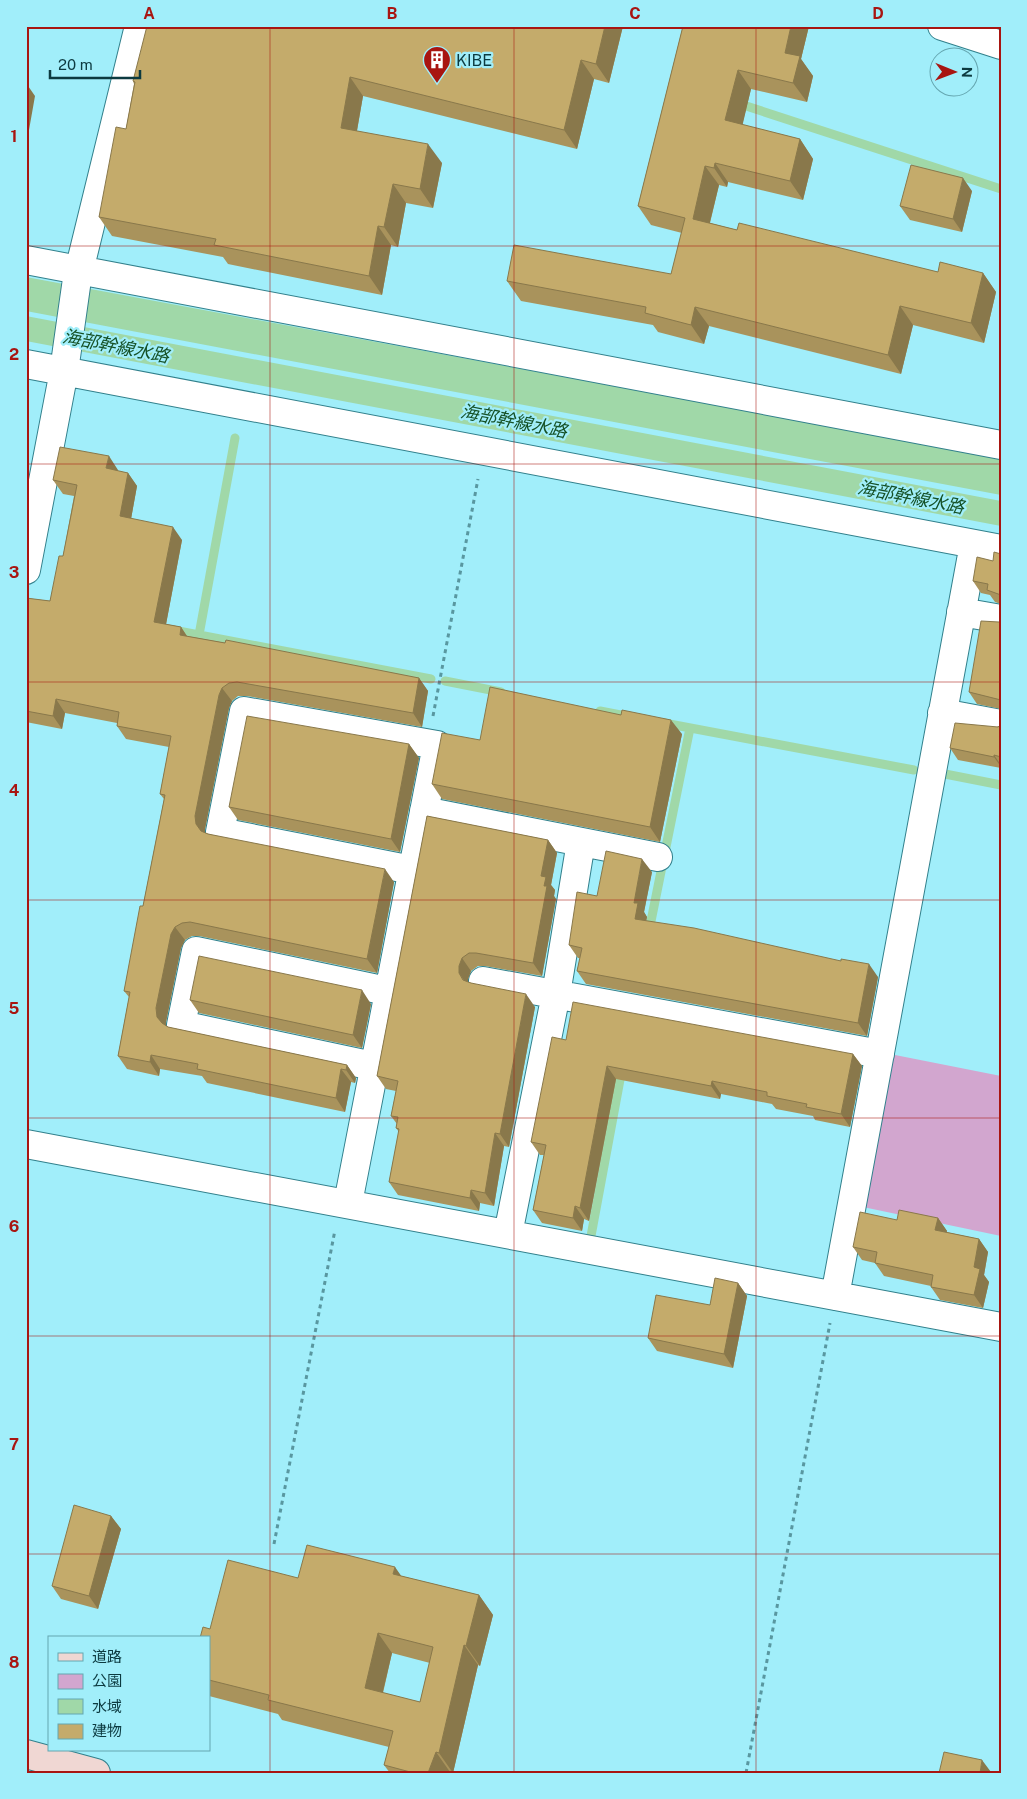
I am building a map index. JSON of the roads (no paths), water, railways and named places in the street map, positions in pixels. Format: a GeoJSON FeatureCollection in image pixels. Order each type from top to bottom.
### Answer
{"type":"FeatureCollection","features":[{"type":"Feature","properties":{"kind":"main road"},"geometry":{"type":"LineString","coordinates":[[26,1754],[96,1773]]}},
{"type":"Feature","properties":{"kind":"street"},"geometry":{"type":"LineString","coordinates":[[26,570],[65,365],[78,275],[138,26]]}},
{"type":"Feature","properties":{"kind":"street"},"geometry":{"type":"LineString","coordinates":[[942,26],[1001,45]]}},
{"type":"Feature","properties":{"kind":"street"},"geometry":{"type":"LineString","coordinates":[[26,260],[78,275],[1001,445]]}},
{"type":"Feature","properties":{"kind":"street"},"geometry":{"type":"LineString","coordinates":[[26,364],[65,365],[483,451],[1001,549]]}},
{"type":"Feature","properties":{"kind":"street"},"geometry":{"type":"LineString","coordinates":[[835,1296],[974,544]]}},
{"type":"Feature","properties":{"kind":"street"},"geometry":{"type":"LineString","coordinates":[[961,612],[1001,619]]}},
{"type":"Feature","properties":{"kind":"street"},"geometry":{"type":"LineString","coordinates":[[348,1203],[387,991],[412,870],[424,811],[437,745],[244,711],[220,832],[412,870]]}},
{"type":"Feature","properties":{"kind":"street"},"geometry":{"type":"LineString","coordinates":[[942,713],[1001,724]]}},
{"type":"Feature","properties":{"kind":"street"},"geometry":{"type":"LineString","coordinates":[[424,811],[658,857]]}},
{"type":"Feature","properties":{"kind":"street"},"geometry":{"type":"LineString","coordinates":[[508,1234],[556,994],[581,842]]}},
{"type":"Feature","properties":{"kind":"street"},"geometry":{"type":"LineString","coordinates":[[373,1066],[181,1025],[196,951],[387,991]]}},
{"type":"Feature","properties":{"kind":"street"},"geometry":{"type":"LineString","coordinates":[[483,981],[880,1054]]}},
{"type":"Feature","properties":{"kind":"street"},"geometry":{"type":"LineString","coordinates":[[26,1144],[1001,1327]]}},
{"type":"Feature","properties":{"kind":"water"},"geometry":{"type":"Polygon","coordinates":[[[26,277],[1001,458],[1001,495],[26,311],[26,277]]]}},
{"type":"Feature","properties":{"kind":"water","name":"海部幹線水路"},"geometry":{"type":"Polygon","coordinates":[[[26,316],[1001,501],[1001,526],[26,341],[26,316]]]}},
{"type":"Feature","properties":{"kind":"waterway"},"geometry":{"type":"LineString","coordinates":[[737,103],[1001,189]]}},
{"type":"Feature","properties":{"kind":"waterway"},"geometry":{"type":"LineString","coordinates":[[199,635],[235,438]]}},
{"type":"Feature","properties":{"kind":"waterway"},"geometry":{"type":"LineString","coordinates":[[173,630],[431,679]]}},
{"type":"Feature","properties":{"kind":"waterway"},"geometry":{"type":"LineString","coordinates":[[445,681],[501,692]]}},
{"type":"Feature","properties":{"kind":"waterway"},"geometry":{"type":"LineString","coordinates":[[600,711],[631,717]]}},
{"type":"Feature","properties":{"kind":"waterway"},"geometry":{"type":"LineString","coordinates":[[664,723],[914,770]]}},
{"type":"Feature","properties":{"kind":"waterway"},"geometry":{"type":"LineString","coordinates":[[649,931],[690,728]]}},
{"type":"Feature","properties":{"kind":"waterway"},"geometry":{"type":"LineString","coordinates":[[945,774],[1001,785]]}},
{"type":"Feature","properties":{"kind":"waterway"},"geometry":{"type":"LineString","coordinates":[[591,1236],[622,1069]]}},
{"type":"Feature","properties":{"kind":"place","name":"KIBE"},"geometry":{"type":"Point","coordinates":[437,84]}}]}
